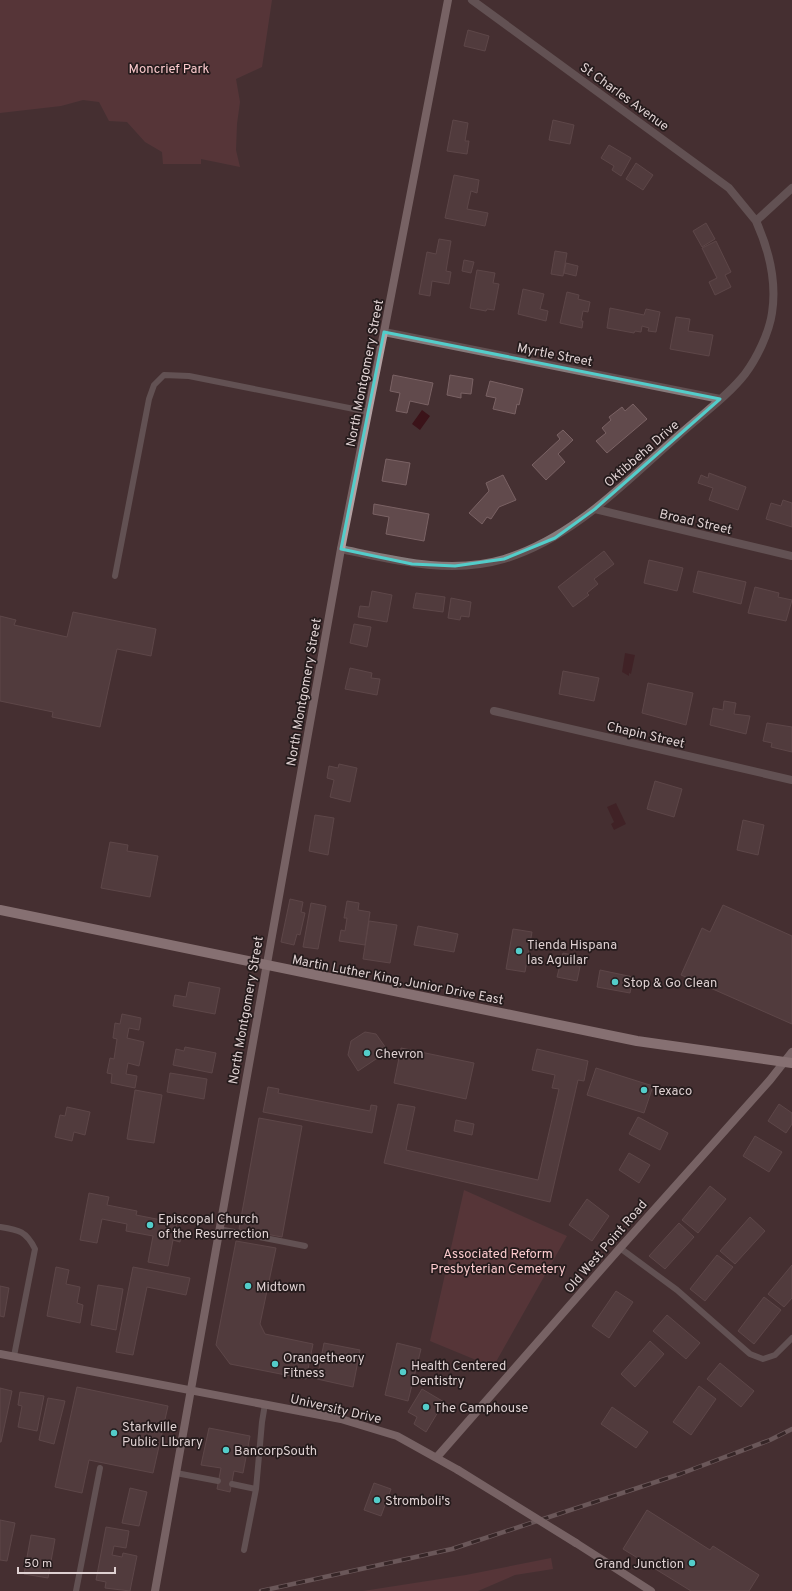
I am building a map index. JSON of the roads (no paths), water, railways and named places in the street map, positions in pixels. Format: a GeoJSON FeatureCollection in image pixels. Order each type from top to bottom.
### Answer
{"type":"FeatureCollection","features":[{"type":"Feature","properties":{"kind":"main road","name":"Martin Luther King, Junior Drive East"},"geometry":{"type":"LineString","coordinates":[[0,910],[636,1041],[788,1062]]}},
{"type":"Feature","properties":{"kind":"street","name":"North Montgomery Street"},"geometry":{"type":"LineString","coordinates":[[155,1591],[340,549],[384,332],[448,0]]}},
{"type":"Feature","properties":{"kind":"street","name":"St Charles Avenue"},"geometry":{"type":"LineString","coordinates":[[472,0],[729,188],[756,221]]}},
{"type":"Feature","properties":{"kind":"street"},"geometry":{"type":"LineString","coordinates":[[756,221],[792,188]]}},
{"type":"Feature","properties":{"kind":"street","name":"Oktibbeha Drive"},"geometry":{"type":"LineString","coordinates":[[340,549],[412,564],[449,566],[477,564],[504,559],[555,538],[595,509],[720,399],[745,374],[761,346],[772,314],[774,281],[766,246],[756,221]]}},
{"type":"Feature","properties":{"kind":"street","name":"Myrtle Street"},"geometry":{"type":"LineString","coordinates":[[384,332],[720,399]]}},
{"type":"Feature","properties":{"kind":"street","name":"Broad Street"},"geometry":{"type":"LineString","coordinates":[[595,509],[792,556]]}},
{"type":"Feature","properties":{"kind":"street","name":"Chapin Street"},"geometry":{"type":"LineString","coordinates":[[494,711],[792,780]]}},
{"type":"Feature","properties":{"kind":"street","name":"Old West Point Road"},"geometry":{"type":"LineString","coordinates":[[437,1457],[620,1248],[770,1080],[788,1062],[792,1052]]}},
{"type":"Feature","properties":{"kind":"street","name":"University Drive"},"geometry":{"type":"LineString","coordinates":[[0,1354],[192,1389],[265,1404],[363,1425],[397,1436],[437,1457],[576,1542],[651,1591]]}},
{"type":"Feature","properties":{"kind":"lane"},"geometry":{"type":"LineString","coordinates":[[115,576],[149,399],[154,385],[164,375],[189,376],[368,412]]}},
{"type":"Feature","properties":{"kind":"lane"},"geometry":{"type":"LineString","coordinates":[[0,1226],[15,1229],[29,1236],[35,1249],[14,1356]]}},
{"type":"Feature","properties":{"kind":"lane"},"geometry":{"type":"LineString","coordinates":[[219,1229],[305,1246]]}},
{"type":"Feature","properties":{"kind":"lane"},"geometry":{"type":"LineString","coordinates":[[620,1248],[677,1290],[750,1354],[763,1359],[774,1355],[792,1338]]}},
{"type":"Feature","properties":{"kind":"lane"},"geometry":{"type":"LineString","coordinates":[[244,1550],[256,1488],[265,1404]]}},
{"type":"Feature","properties":{"kind":"lane"},"geometry":{"type":"LineString","coordinates":[[76,1591],[100,1468]]}},
{"type":"Feature","properties":{"kind":"lane"},"geometry":{"type":"LineString","coordinates":[[176,1473],[218,1481]]}},
{"type":"Feature","properties":{"kind":"lane"},"geometry":{"type":"LineString","coordinates":[[232,1484],[256,1488]]}},
{"type":"Feature","properties":{"kind":"railway"},"geometry":{"type":"LineString","coordinates":[[261,1591],[452,1549],[680,1474],[770,1440],[792,1429]]}},
{"type":"Feature","properties":{"kind":"place","name":"Tienda Hispana las Aguilar"},"geometry":{"type":"Point","coordinates":[519,951]}},
{"type":"Feature","properties":{"kind":"place","name":"Stop & Go Clean"},"geometry":{"type":"Point","coordinates":[615,982]}},
{"type":"Feature","properties":{"kind":"place","name":"Chevron"},"geometry":{"type":"Point","coordinates":[367,1053]}},
{"type":"Feature","properties":{"kind":"place","name":"Texaco"},"geometry":{"type":"Point","coordinates":[644,1090]}},
{"type":"Feature","properties":{"kind":"place","name":"Episcopal Church of the Resurrection"},"geometry":{"type":"Point","coordinates":[150,1225]}},
{"type":"Feature","properties":{"kind":"place","name":"Midtown"},"geometry":{"type":"Point","coordinates":[248,1286]}},
{"type":"Feature","properties":{"kind":"place","name":"Orangetheory Fitness"},"geometry":{"type":"Point","coordinates":[275,1364]}},
{"type":"Feature","properties":{"kind":"place","name":"Health Centered Dentistry"},"geometry":{"type":"Point","coordinates":[403,1372]}},
{"type":"Feature","properties":{"kind":"place","name":"The Camphouse"},"geometry":{"type":"Point","coordinates":[426,1407]}},
{"type":"Feature","properties":{"kind":"place","name":"Starkville Public LIbrary"},"geometry":{"type":"Point","coordinates":[114,1433]}},
{"type":"Feature","properties":{"kind":"place","name":"BancorpSouth"},"geometry":{"type":"Point","coordinates":[226,1450]}},
{"type":"Feature","properties":{"kind":"place","name":"Stromboli's"},"geometry":{"type":"Point","coordinates":[377,1500]}},
{"type":"Feature","properties":{"kind":"place","name":"Grand Junction"},"geometry":{"type":"Point","coordinates":[692,1563]}},
{"type":"Feature","properties":{"kind":"park label","name":"Moncrief Park"},"geometry":{"type":"Point","coordinates":[169,68]}},
{"type":"Feature","properties":{"kind":"park label","name":"Associated Reform Presbyterian Cemetery"},"geometry":{"type":"Point","coordinates":[498,1260]}}]}
